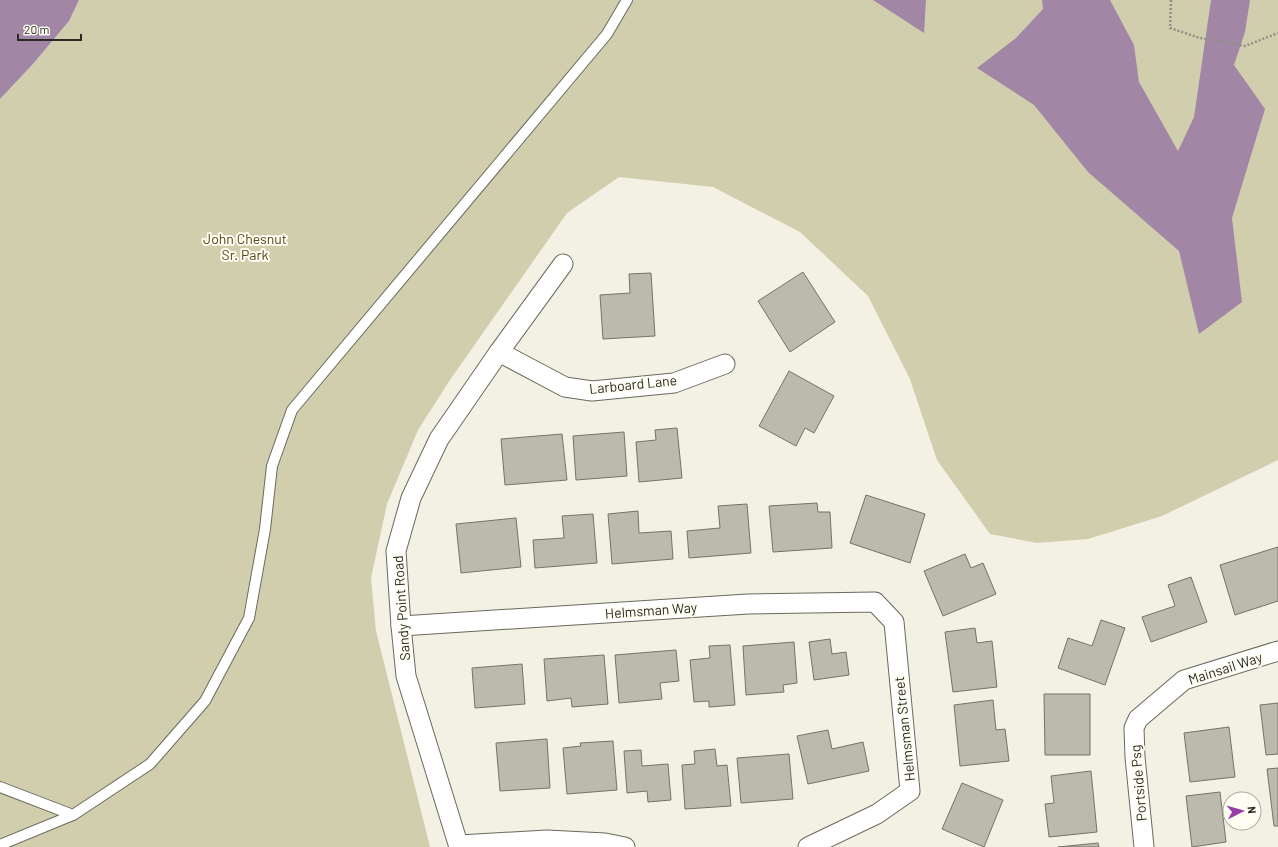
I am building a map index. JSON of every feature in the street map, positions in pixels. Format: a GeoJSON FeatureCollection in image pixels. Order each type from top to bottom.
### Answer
{"type":"FeatureCollection","features":[{"type":"Feature","properties":{"kind":"street","name":"Sandy Point Road"},"geometry":{"type":"LineString","coordinates":[[459,846],[406,676],[396,551],[411,498],[439,438],[562,264]]}},
{"type":"Feature","properties":{"kind":"street","name":"Larboard Lane"},"geometry":{"type":"LineString","coordinates":[[499,352],[565,387],[592,390],[674,383],[725,364]]}},
{"type":"Feature","properties":{"kind":"street","name":"Helmsman Way"},"geometry":{"type":"LineString","coordinates":[[401,626],[748,604],[875,602],[894,622]]}},
{"type":"Feature","properties":{"kind":"street","name":"Helmsman Street"},"geometry":{"type":"LineString","coordinates":[[808,847],[877,814],[910,791],[894,622]]}},
{"type":"Feature","properties":{"kind":"street","name":"Mainsail Way"},"geometry":{"type":"LineString","coordinates":[[1138,719],[1184,680],[1278,651]]}},
{"type":"Feature","properties":{"kind":"street","name":"Portside Psg"},"geometry":{"type":"LineString","coordinates":[[1138,719],[1134,728],[1144,847]]}},
{"type":"Feature","properties":{"kind":"street"},"geometry":{"type":"LineString","coordinates":[[459,846],[547,840],[605,843],[625,847]]}},
{"type":"Feature","properties":{"kind":"lane"},"geometry":{"type":"LineString","coordinates":[[0,845],[73,816],[150,764],[205,701],[249,618],[265,529],[272,466],[292,410],[607,34],[627,0]]}},
{"type":"Feature","properties":{"kind":"lane"},"geometry":{"type":"LineString","coordinates":[[0,787],[73,816]]}},
{"type":"Feature","properties":{"kind":"path"},"geometry":{"type":"LineString","coordinates":[[1171,0],[1170,28],[1200,38],[1245,46],[1278,32]]}},
{"type":"Feature","properties":{"kind":"green space","name":"John Chesnut Sr. Park"},"geometry":{"type":"Polygon","coordinates":[[[79,0],[1278,0],[1278,460],[1162,516],[1088,539],[1037,543],[990,534],[937,460],[910,379],[868,296],[800,232],[713,187],[619,177],[567,213],[450,380],[418,430],[387,504],[371,578],[376,631],[430,847],[0,847],[0,99],[33,64],[69,21],[79,0]]]}},
{"type":"Feature","properties":{"kind":"shaded area"},"geometry":{"type":"Polygon","coordinates":[[[0,0],[79,0],[69,21],[33,64],[0,99],[0,0]]]}},
{"type":"Feature","properties":{"kind":"shaded area"},"geometry":{"type":"Polygon","coordinates":[[[873,0],[926,0],[924,33],[873,0]]]}},
{"type":"Feature","properties":{"kind":"shaded area"},"geometry":{"type":"Polygon","coordinates":[[[1042,0],[1110,0],[1134,45],[1139,82],[1178,151],[1194,117],[1211,0],[1250,0],[1245,32],[1234,65],[1265,109],[1232,218],[1242,302],[1199,334],[1179,251],[1088,172],[1034,105],[977,68],[1016,38],[1043,9],[1042,0]]]}},
{"type":"Feature","properties":{"kind":"building"},"geometry":{"type":"Polygon","coordinates":[[[803,272],[835,322],[790,352],[758,301],[803,272]]]}},
{"type":"Feature","properties":{"kind":"building"},"geometry":{"type":"Polygon","coordinates":[[[651,273],[655,336],[603,339],[600,295],[630,293],[629,274],[651,273]]]}},
{"type":"Feature","properties":{"kind":"building"},"geometry":{"type":"Polygon","coordinates":[[[789,371],[834,396],[814,433],[805,428],[796,446],[759,426],[789,371]]]}},
{"type":"Feature","properties":{"kind":"building"},"geometry":{"type":"Polygon","coordinates":[[[677,428],[682,478],[639,482],[636,442],[656,440],[655,430],[677,428]]]}},
{"type":"Feature","properties":{"kind":"building"},"geometry":{"type":"Polygon","coordinates":[[[624,432],[627,476],[576,480],[573,436],[624,432]]]}},
{"type":"Feature","properties":{"kind":"building"},"geometry":{"type":"Polygon","coordinates":[[[562,434],[567,480],[505,485],[501,439],[562,434]]]}},
{"type":"Feature","properties":{"kind":"building"},"geometry":{"type":"Polygon","coordinates":[[[866,495],[925,514],[910,563],[850,543],[866,495]]]}},
{"type":"Feature","properties":{"kind":"building"},"geometry":{"type":"Polygon","coordinates":[[[817,503],[818,512],[830,512],[832,548],[773,552],[769,506],[817,503]]]}},
{"type":"Feature","properties":{"kind":"building"},"geometry":{"type":"Polygon","coordinates":[[[747,504],[751,553],[689,558],[687,531],[720,528],[718,506],[747,504]]]}},
{"type":"Feature","properties":{"kind":"building"},"geometry":{"type":"Polygon","coordinates":[[[638,511],[639,533],[671,531],[673,559],[612,564],[608,514],[638,511]]]}},
{"type":"Feature","properties":{"kind":"building"},"geometry":{"type":"Polygon","coordinates":[[[593,514],[597,563],[535,568],[533,540],[564,538],[562,516],[593,514]]]}},
{"type":"Feature","properties":{"kind":"building"},"geometry":{"type":"Polygon","coordinates":[[[516,518],[521,567],[461,573],[456,524],[516,518]]]}},
{"type":"Feature","properties":{"kind":"building"},"geometry":{"type":"Polygon","coordinates":[[[1278,547],[1278,601],[1235,615],[1220,565],[1278,547]]]}},
{"type":"Feature","properties":{"kind":"building"},"geometry":{"type":"Polygon","coordinates":[[[965,554],[971,568],[983,563],[996,594],[943,616],[924,571],[965,554]]]}},
{"type":"Feature","properties":{"kind":"building"},"geometry":{"type":"Polygon","coordinates":[[[1191,577],[1207,622],[1151,642],[1142,617],[1175,606],[1168,585],[1191,577]]]}},
{"type":"Feature","properties":{"kind":"building"},"geometry":{"type":"Polygon","coordinates":[[[1101,620],[1125,628],[1105,685],[1058,668],[1068,638],[1092,646],[1101,620]]]}},
{"type":"Feature","properties":{"kind":"building"},"geometry":{"type":"Polygon","coordinates":[[[975,628],[977,643],[992,641],[997,687],[953,692],[945,632],[975,628]]]}},
{"type":"Feature","properties":{"kind":"building"},"geometry":{"type":"Polygon","coordinates":[[[830,639],[832,654],[846,652],[849,675],[814,680],[809,642],[830,639]]]}},
{"type":"Feature","properties":{"kind":"building"},"geometry":{"type":"Polygon","coordinates":[[[794,642],[797,683],[783,685],[784,692],[746,695],[743,646],[794,642]]]}},
{"type":"Feature","properties":{"kind":"building"},"geometry":{"type":"Polygon","coordinates":[[[730,645],[735,705],[709,707],[709,701],[694,702],[690,660],[710,658],[709,646],[730,645]]]}},
{"type":"Feature","properties":{"kind":"building"},"geometry":{"type":"Polygon","coordinates":[[[676,650],[679,681],[660,683],[662,699],[619,703],[615,655],[676,650]]]}},
{"type":"Feature","properties":{"kind":"building"},"geometry":{"type":"Polygon","coordinates":[[[604,655],[608,704],[572,707],[571,698],[547,701],[544,659],[604,655]]]}},
{"type":"Feature","properties":{"kind":"building"},"geometry":{"type":"Polygon","coordinates":[[[522,664],[525,704],[475,708],[472,668],[522,664]]]}},
{"type":"Feature","properties":{"kind":"building"},"geometry":{"type":"Polygon","coordinates":[[[1044,694],[1090,694],[1090,755],[1045,755],[1044,694]]]}},
{"type":"Feature","properties":{"kind":"building"},"geometry":{"type":"Polygon","coordinates":[[[993,700],[996,730],[1005,729],[1009,761],[960,766],[954,705],[993,700]]]}},
{"type":"Feature","properties":{"kind":"building"},"geometry":{"type":"Polygon","coordinates":[[[1278,703],[1278,754],[1266,755],[1260,705],[1278,703]]]}},
{"type":"Feature","properties":{"kind":"building"},"geometry":{"type":"Polygon","coordinates":[[[1229,727],[1235,777],[1190,782],[1184,733],[1229,727]]]}},
{"type":"Feature","properties":{"kind":"building"},"geometry":{"type":"Polygon","coordinates":[[[828,730],[832,749],[863,742],[869,771],[808,784],[797,736],[828,730]]]}},
{"type":"Feature","properties":{"kind":"building"},"geometry":{"type":"Polygon","coordinates":[[[547,739],[550,788],[500,791],[496,743],[547,739]]]}},
{"type":"Feature","properties":{"kind":"building"},"geometry":{"type":"Polygon","coordinates":[[[613,741],[617,790],[567,794],[563,748],[581,746],[580,743],[613,741]]]}},
{"type":"Feature","properties":{"kind":"building"},"geometry":{"type":"Polygon","coordinates":[[[715,749],[717,766],[727,765],[731,806],[685,809],[682,765],[695,764],[694,751],[715,749]]]}},
{"type":"Feature","properties":{"kind":"building"},"geometry":{"type":"Polygon","coordinates":[[[641,750],[642,766],[668,764],[671,800],[648,802],[647,791],[627,793],[624,751],[641,750]]]}},
{"type":"Feature","properties":{"kind":"building"},"geometry":{"type":"Polygon","coordinates":[[[789,754],[793,799],[741,803],[737,758],[789,754]]]}},
{"type":"Feature","properties":{"kind":"building"},"geometry":{"type":"Polygon","coordinates":[[[1278,768],[1278,826],[1274,826],[1267,769],[1278,768]]]}},
{"type":"Feature","properties":{"kind":"building"},"geometry":{"type":"Polygon","coordinates":[[[1091,771],[1097,832],[1049,837],[1045,804],[1054,803],[1051,776],[1091,771]]]}},
{"type":"Feature","properties":{"kind":"building"},"geometry":{"type":"Polygon","coordinates":[[[962,783],[1003,800],[984,847],[942,829],[962,783]]]}},
{"type":"Feature","properties":{"kind":"building"},"geometry":{"type":"Polygon","coordinates":[[[1220,792],[1222,831],[1225,831],[1226,842],[1192,847],[1186,796],[1220,792]]]}},
{"type":"Feature","properties":{"kind":"building"},"geometry":{"type":"Polygon","coordinates":[[[1098,843],[1099,847],[1058,847],[1098,843]]]}}]}
